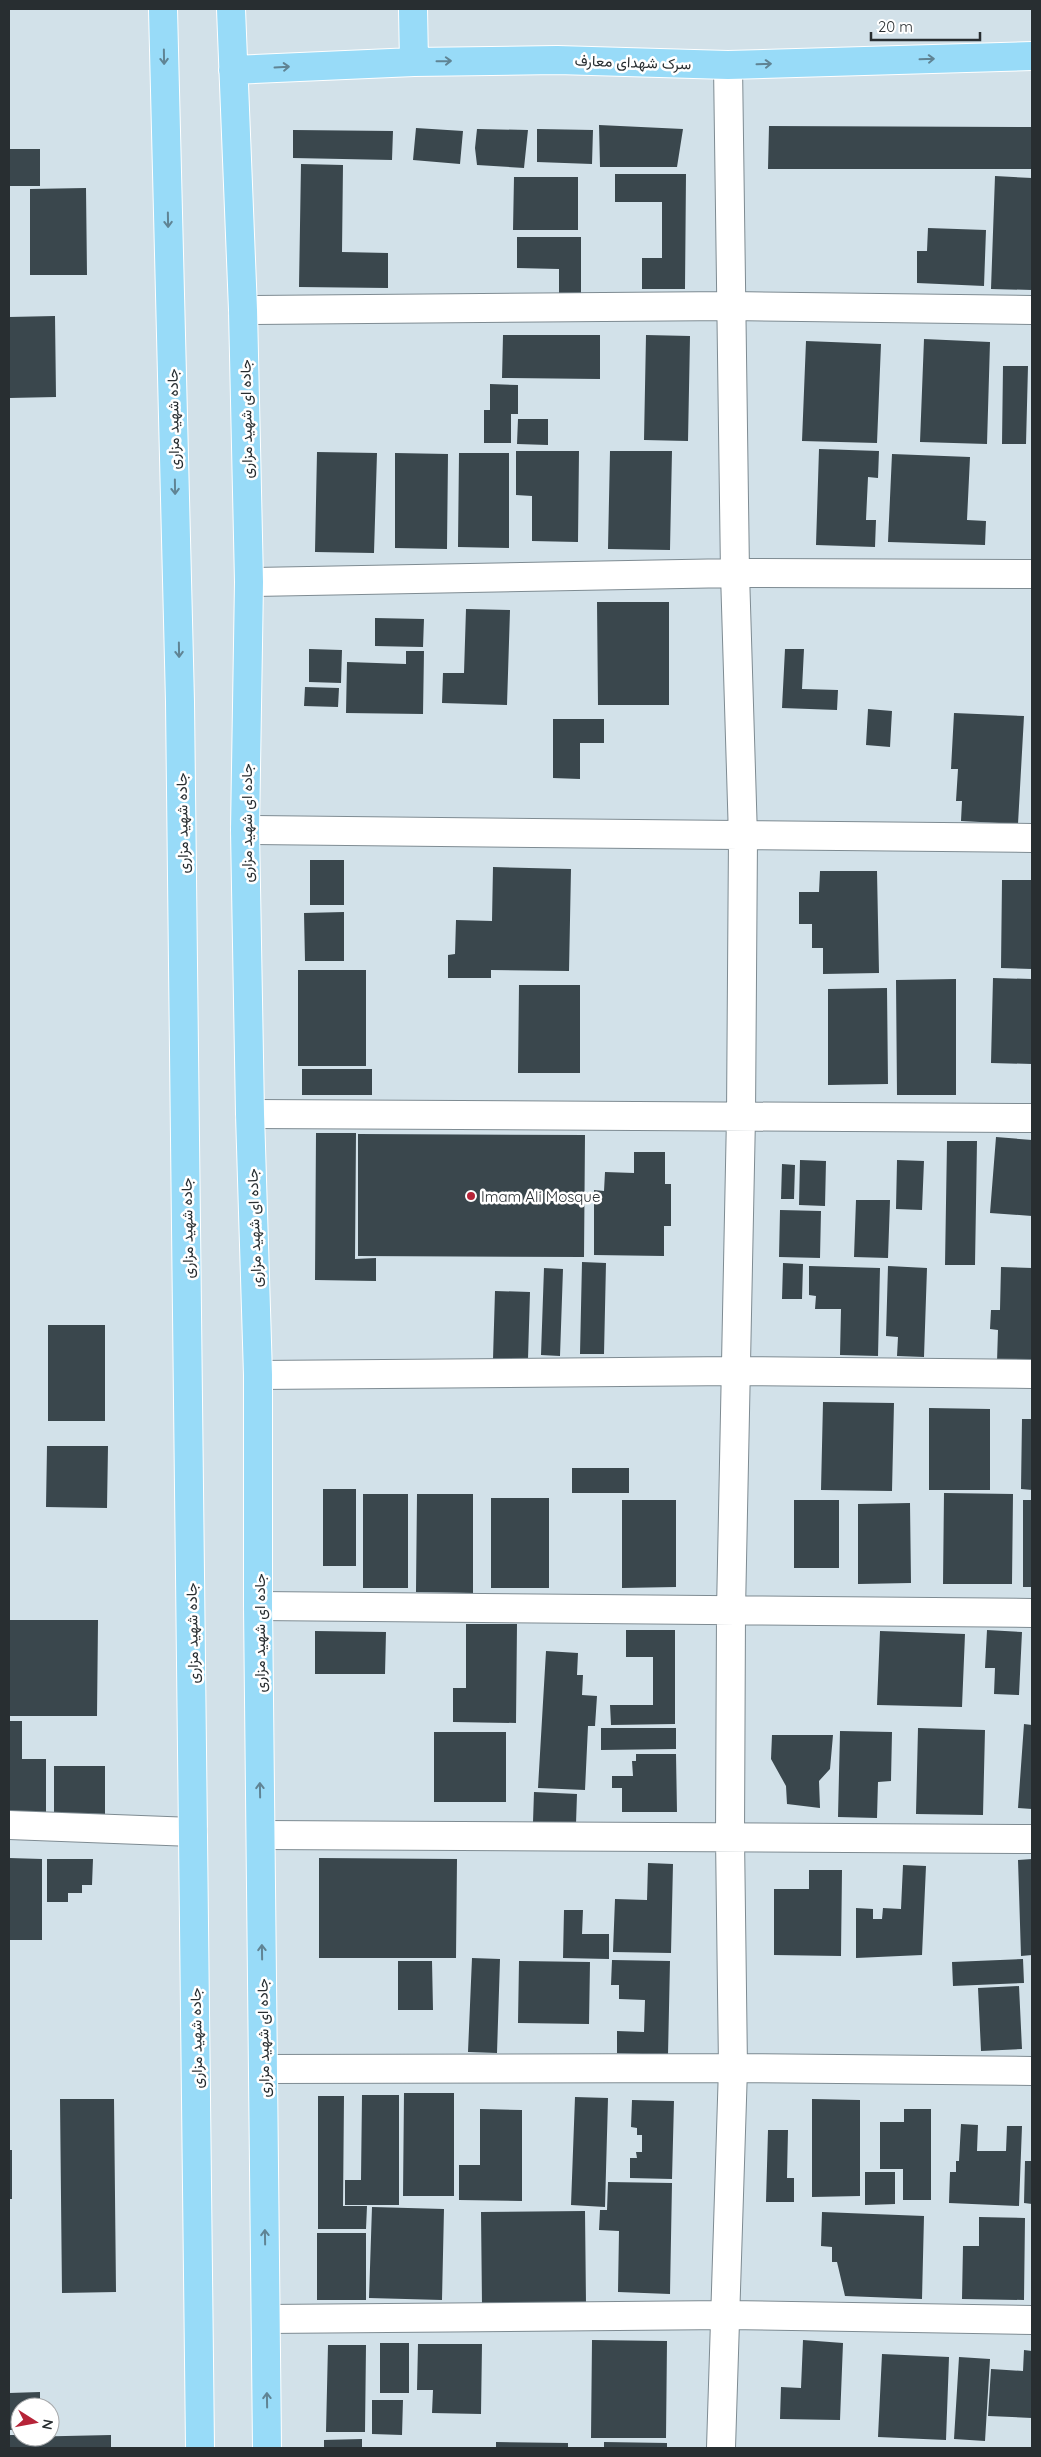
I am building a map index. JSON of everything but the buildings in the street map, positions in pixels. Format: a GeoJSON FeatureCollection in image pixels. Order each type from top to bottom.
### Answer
{"type":"FeatureCollection","features":[{"type":"Feature","properties":{"kind":"main road","name":"جاده شهید مزاری"},"geometry":{"type":"LineString","coordinates":[[163,9],[180,702],[200,2448]]}},
{"type":"Feature","properties":{"kind":"main road","name":"جاده ای شهید مزاری"},"geometry":{"type":"LineString","coordinates":[[231,9],[243,310],[249,582],[245,830],[250,1114],[258,1375],[258,1606],[267,2448]]}},
{"type":"Feature","properties":{"kind":"main road"},"geometry":{"type":"LineString","coordinates":[[412,9],[414,62]]}},
{"type":"Feature","properties":{"kind":"main road","name":"سرک شهدای معارف"},"geometry":{"type":"LineString","coordinates":[[233,70],[414,62],[557,60],[728,66],[1032,56]]}},
{"type":"Feature","properties":{"kind":"street"},"geometry":{"type":"LineString","coordinates":[[721,2448],[727,2315],[733,2068],[730,1837],[731,1611],[741,1116],[743,837],[735,573],[728,66]]}},
{"type":"Feature","properties":{"kind":"street"},"geometry":{"type":"LineString","coordinates":[[243,310],[731,306],[1032,310]]}},
{"type":"Feature","properties":{"kind":"street"},"geometry":{"type":"LineString","coordinates":[[249,582],[735,573],[1032,574]]}},
{"type":"Feature","properties":{"kind":"street"},"geometry":{"type":"LineString","coordinates":[[245,830],[743,837],[1032,838]]}},
{"type":"Feature","properties":{"kind":"street"},"geometry":{"type":"LineString","coordinates":[[250,1114],[1032,1118]]}},
{"type":"Feature","properties":{"kind":"street"},"geometry":{"type":"LineString","coordinates":[[258,1375],[736,1371],[1032,1374]]}},
{"type":"Feature","properties":{"kind":"street"},"geometry":{"type":"LineString","coordinates":[[258,1606],[1032,1613]]}},
{"type":"Feature","properties":{"kind":"street"},"geometry":{"type":"LineString","coordinates":[[9,1825],[193,1832]]}},
{"type":"Feature","properties":{"kind":"street"},"geometry":{"type":"LineString","coordinates":[[260,1835],[1032,1838]]}},
{"type":"Feature","properties":{"kind":"street"},"geometry":{"type":"LineString","coordinates":[[263,2069],[733,2068],[1032,2071]]}},
{"type":"Feature","properties":{"kind":"street"},"geometry":{"type":"LineString","coordinates":[[266,2319],[727,2315],[1032,2320]]}},
{"type":"Feature","properties":{"kind":"place","name":"Imam Ali Mosque"},"geometry":{"type":"Point","coordinates":[471,1196]}}]}
